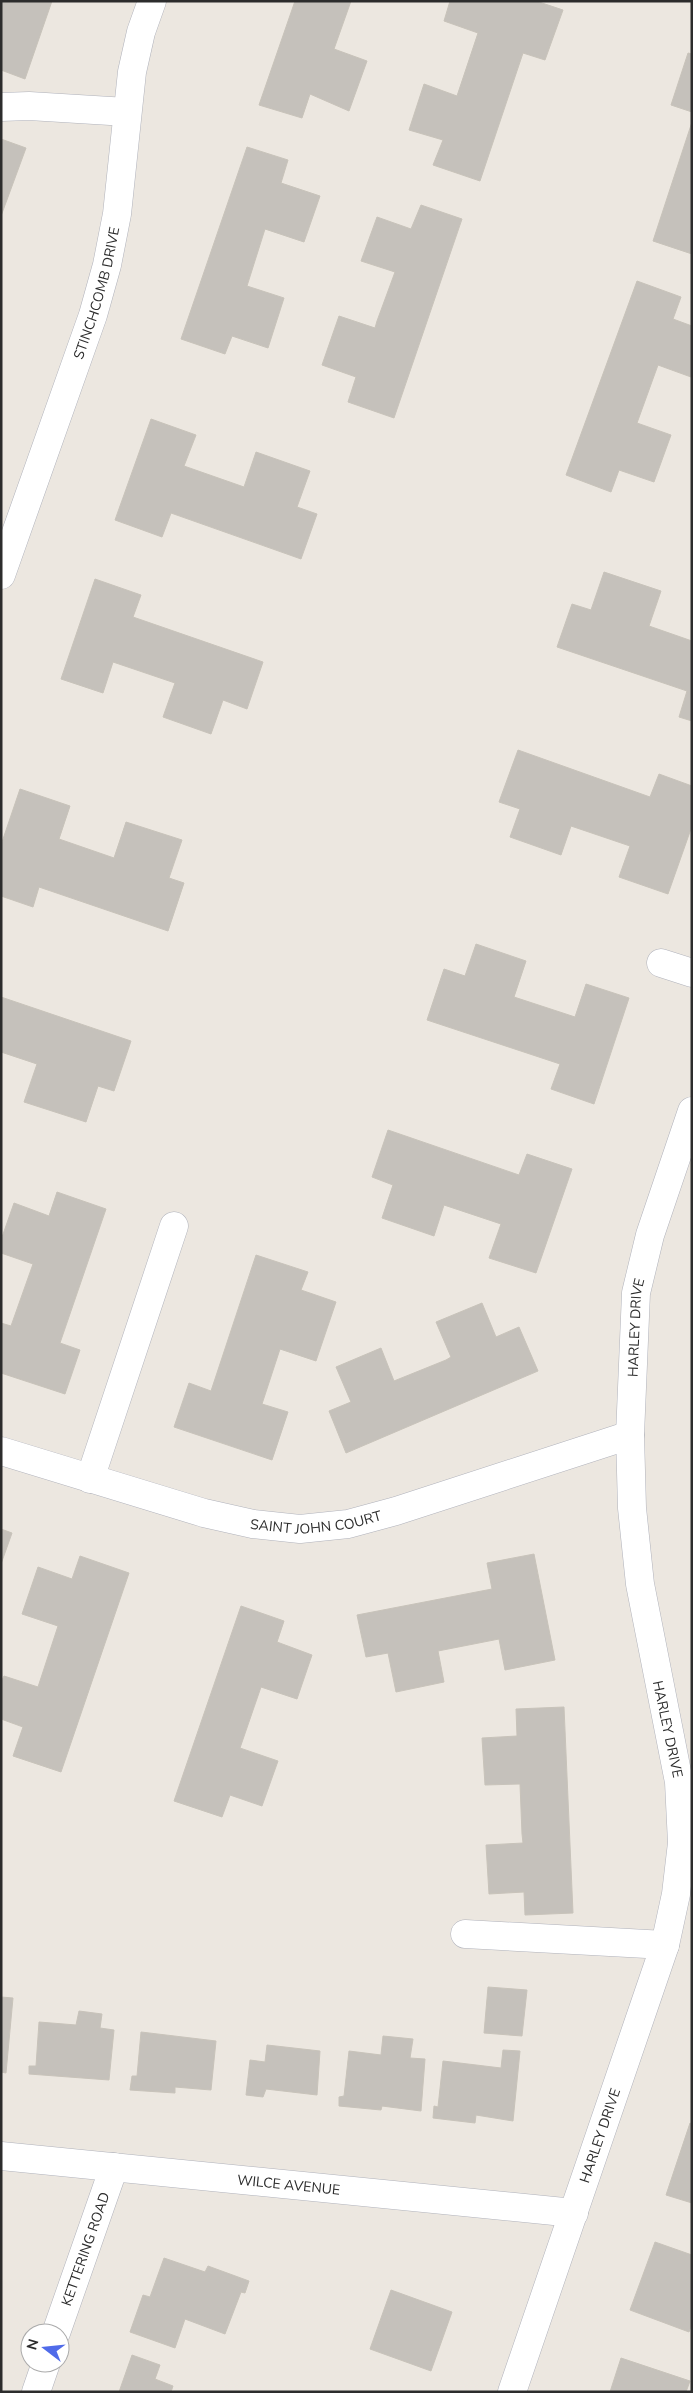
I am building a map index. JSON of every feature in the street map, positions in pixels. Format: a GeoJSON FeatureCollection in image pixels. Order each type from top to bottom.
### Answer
{"type":"FeatureCollection","features":[{"type":"Feature","properties":{"kind":"street","name":"STINCHCOMB DRIVE"},"geometry":{"type":"LineString","coordinates":[[1,575],[93,315],[107,265],[117,214],[132,72],[141,32],[152,1]]}},
{"type":"Feature","properties":{"kind":"street"},"geometry":{"type":"LineString","coordinates":[[1,107],[29,106],[127,112]]}},
{"type":"Feature","properties":{"kind":"street"},"geometry":{"type":"LineString","coordinates":[[660,963],[692,973]]}},
{"type":"Feature","properties":{"kind":"street","name":"HARLEY DRIVE"},"geometry":{"type":"LineString","coordinates":[[512,2392],[665,1945],[676,1894],[682,1843],[679,1782],[640,1584],[632,1508],[630,1435],[636,1293],[650,1235],[692,1111]]}},
{"type":"Feature","properties":{"kind":"street"},"geometry":{"type":"LineString","coordinates":[[90,1478],[174,1226]]}},
{"type":"Feature","properties":{"kind":"street","name":"SAINT JOHN COURT"},"geometry":{"type":"LineString","coordinates":[[1,1451],[212,1514],[253,1524],[300,1530],[348,1524],[396,1511],[630,1435]]}},
{"type":"Feature","properties":{"kind":"street"},"geometry":{"type":"LineString","coordinates":[[465,1934],[665,1945]]}},
{"type":"Feature","properties":{"kind":"street","name":"WILCE AVENUE"},"geometry":{"type":"LineString","coordinates":[[1,2156],[574,2213]]}},
{"type":"Feature","properties":{"kind":"street","name":"KETTERING ROAD"},"geometry":{"type":"LineString","coordinates":[[59,2323],[114,2167]]}},
{"type":"Feature","properties":{"kind":"street"},"geometry":{"type":"LineString","coordinates":[[36,2392],[43,2373]]}},
{"type":"Feature","properties":{"kind":"building"},"geometry":{"type":"Polygon","coordinates":[[[1,1],[52,1],[25,79],[1,70],[1,1]]]}},
{"type":"Feature","properties":{"kind":"building"},"geometry":{"type":"Polygon","coordinates":[[[295,1],[351,1],[334,49],[367,61],[349,111],[310,94],[302,118],[259,105],[295,1]]]}},
{"type":"Feature","properties":{"kind":"building"},"geometry":{"type":"Polygon","coordinates":[[[450,1],[536,1],[563,10],[545,60],[523,53],[480,181],[433,165],[443,140],[409,130],[424,84],[457,96],[478,33],[444,21],[450,1]]]}},
{"type":"Feature","properties":{"kind":"building"},"geometry":{"type":"Polygon","coordinates":[[[688,53],[692,54],[692,112],[671,105],[688,53]]]}},
{"type":"Feature","properties":{"kind":"building"},"geometry":{"type":"Polygon","coordinates":[[[692,122],[692,254],[653,241],[692,122]]]}},
{"type":"Feature","properties":{"kind":"building"},"geometry":{"type":"Polygon","coordinates":[[[1,139],[26,148],[1,216],[1,139]]]}},
{"type":"Feature","properties":{"kind":"building"},"geometry":{"type":"Polygon","coordinates":[[[247,147],[288,160],[281,183],[320,196],[304,242],[265,229],[247,286],[284,298],[268,348],[232,336],[225,354],[181,339],[247,147]]]}},
{"type":"Feature","properties":{"kind":"building"},"geometry":{"type":"Polygon","coordinates":[[[421,205],[462,219],[394,418],[348,402],[356,377],[322,365],[339,316],[375,328],[395,272],[361,261],[377,217],[411,229],[421,205]]]}},
{"type":"Feature","properties":{"kind":"building"},"geometry":{"type":"Polygon","coordinates":[[[637,281],[681,297],[673,319],[692,326],[692,374],[691,377],[658,365],[637,423],[671,435],[654,482],[619,470],[611,492],[566,475],[637,281]]]}},
{"type":"Feature","properties":{"kind":"building"},"geometry":{"type":"Polygon","coordinates":[[[151,419],[196,435],[184,466],[244,487],[256,452],[310,471],[297,507],[317,514],[301,559],[171,513],[162,537],[115,520],[151,419]]]}},
{"type":"Feature","properties":{"kind":"building"},"geometry":{"type":"Polygon","coordinates":[[[604,572],[661,591],[649,626],[692,641],[692,721],[679,717],[687,691],[557,647],[572,604],[591,610],[604,572]]]}},
{"type":"Feature","properties":{"kind":"building"},"geometry":{"type":"Polygon","coordinates":[[[95,579],[141,595],[133,617],[263,662],[247,709],[223,700],[211,734],[163,717],[175,683],[113,662],[103,693],[61,679],[95,579]]]}},
{"type":"Feature","properties":{"kind":"building"},"geometry":{"type":"Polygon","coordinates":[[[518,750],[650,797],[659,774],[692,786],[692,826],[668,894],[619,877],[630,846],[571,826],[561,855],[510,837],[520,809],[499,802],[518,750]]]}},
{"type":"Feature","properties":{"kind":"building"},"geometry":{"type":"Polygon","coordinates":[[[20,789],[70,806],[59,839],[114,858],[126,822],[182,840],[169,878],[184,883],[168,931],[39,887],[33,907],[1,896],[1,845],[20,789]]]}},
{"type":"Feature","properties":{"kind":"building"},"geometry":{"type":"Polygon","coordinates":[[[476,944],[526,961],[514,997],[575,1017],[586,984],[629,998],[594,1104],[551,1089],[560,1064],[427,1020],[444,969],[465,976],[476,944]]]}},
{"type":"Feature","properties":{"kind":"building"},"geometry":{"type":"Polygon","coordinates":[[[1,997],[131,1041],[114,1091],[98,1086],[86,1122],[24,1102],[37,1064],[1,1052],[1,997]]]}},
{"type":"Feature","properties":{"kind":"building"},"geometry":{"type":"Polygon","coordinates":[[[388,1130],[519,1175],[527,1154],[572,1169],[536,1273],[489,1258],[501,1224],[444,1205],[434,1236],[382,1218],[393,1185],[372,1177],[388,1130]]]}},
{"type":"Feature","properties":{"kind":"building"},"geometry":{"type":"Polygon","coordinates":[[[57,1192],[106,1209],[60,1343],[80,1350],[65,1394],[1,1373],[1,1323],[11,1326],[33,1264],[1,1253],[1,1240],[14,1203],[49,1216],[57,1192]]]}},
{"type":"Feature","properties":{"kind":"building"},"geometry":{"type":"Polygon","coordinates":[[[256,1255],[308,1272],[301,1290],[336,1302],[316,1361],[280,1349],[262,1404],[288,1412],[272,1460],[174,1427],[189,1383],[211,1391],[256,1255]]]}},
{"type":"Feature","properties":{"kind":"building"},"geometry":{"type":"Polygon","coordinates":[[[482,1303],[496,1337],[519,1327],[538,1371],[346,1453],[329,1411],[351,1402],[336,1367],[381,1348],[394,1381],[446,1360],[451,1357],[436,1322],[482,1303]]]}},
{"type":"Feature","properties":{"kind":"building"},"geometry":{"type":"Polygon","coordinates":[[[1,1529],[12,1533],[1,1564],[1,1529]]]}},
{"type":"Feature","properties":{"kind":"building"},"geometry":{"type":"Polygon","coordinates":[[[534,1554],[555,1660],[505,1670],[499,1639],[438,1651],[444,1682],[396,1692],[388,1653],[366,1657],[357,1615],[492,1589],[487,1563],[534,1554]]]}},
{"type":"Feature","properties":{"kind":"building"},"geometry":{"type":"Polygon","coordinates":[[[80,1556],[129,1573],[61,1772],[13,1756],[23,1727],[1,1719],[1,1682],[4,1676],[38,1687],[58,1626],[22,1614],[38,1567],[72,1579],[80,1556]]]}},
{"type":"Feature","properties":{"kind":"building"},"geometry":{"type":"Polygon","coordinates":[[[241,1606],[284,1621],[277,1642],[312,1655],[297,1699],[261,1687],[240,1748],[278,1761],[262,1806],[230,1795],[222,1817],[174,1801],[241,1606]]]}},
{"type":"Feature","properties":{"kind":"building"},"geometry":{"type":"Polygon","coordinates":[[[564,1707],[573,1913],[525,1915],[524,1892],[489,1894],[486,1845],[523,1843],[520,1784],[485,1785],[482,1738],[517,1736],[516,1709],[564,1707]]]}},
{"type":"Feature","properties":{"kind":"building"},"geometry":{"type":"Polygon","coordinates":[[[488,1987],[527,1990],[522,2036],[484,2033],[488,1987]]]}},
{"type":"Feature","properties":{"kind":"building"},"geometry":{"type":"Polygon","coordinates":[[[1,1997],[13,1998],[6,2073],[1,2072],[1,1997]]]}},
{"type":"Feature","properties":{"kind":"building"},"geometry":{"type":"Polygon","coordinates":[[[79,2011],[102,2014],[100,2028],[114,2030],[109,2080],[29,2074],[29,2066],[36,2066],[39,2022],[76,2025],[79,2011]]]}},
{"type":"Feature","properties":{"kind":"building"},"geometry":{"type":"Polygon","coordinates":[[[141,2032],[216,2041],[211,2090],[175,2087],[175,2093],[130,2090],[132,2076],[137,2076],[141,2032]]]}},
{"type":"Feature","properties":{"kind":"building"},"geometry":{"type":"Polygon","coordinates":[[[383,2036],[413,2039],[410,2058],[425,2059],[421,2111],[382,2106],[381,2110],[339,2106],[339,2097],[344,2096],[349,2051],[381,2055],[383,2036]]]}},
{"type":"Feature","properties":{"kind":"building"},"geometry":{"type":"Polygon","coordinates":[[[267,2045],[320,2051],[317,2095],[266,2089],[263,2097],[246,2095],[250,2060],[265,2062],[267,2045]]]}},
{"type":"Feature","properties":{"kind":"building"},"geometry":{"type":"Polygon","coordinates":[[[503,2050],[520,2051],[513,2121],[476,2115],[475,2123],[433,2118],[434,2106],[438,2107],[443,2061],[501,2068],[503,2050]]]}},
{"type":"Feature","properties":{"kind":"building"},"geometry":{"type":"Polygon","coordinates":[[[690,2123],[692,2124],[692,2203],[666,2195],[690,2123]]]}},
{"type":"Feature","properties":{"kind":"building"},"geometry":{"type":"Polygon","coordinates":[[[655,2242],[692,2255],[692,2324],[689,2332],[630,2310],[655,2242]]]}},
{"type":"Feature","properties":{"kind":"building"},"geometry":{"type":"Polygon","coordinates":[[[164,2258],[205,2272],[208,2266],[249,2281],[245,2293],[241,2292],[225,2334],[185,2319],[175,2348],[130,2332],[143,2295],[150,2297],[164,2258]]]}},
{"type":"Feature","properties":{"kind":"building"},"geometry":{"type":"Polygon","coordinates":[[[391,2290],[452,2312],[431,2371],[370,2349],[391,2290]]]}},
{"type":"Feature","properties":{"kind":"building"},"geometry":{"type":"Polygon","coordinates":[[[132,2355],[160,2365],[155,2379],[173,2386],[171,2392],[119,2392],[132,2355]]]}},
{"type":"Feature","properties":{"kind":"building"},"geometry":{"type":"Polygon","coordinates":[[[621,2358],[690,2381],[686,2392],[610,2392],[621,2358]]]}}]}
